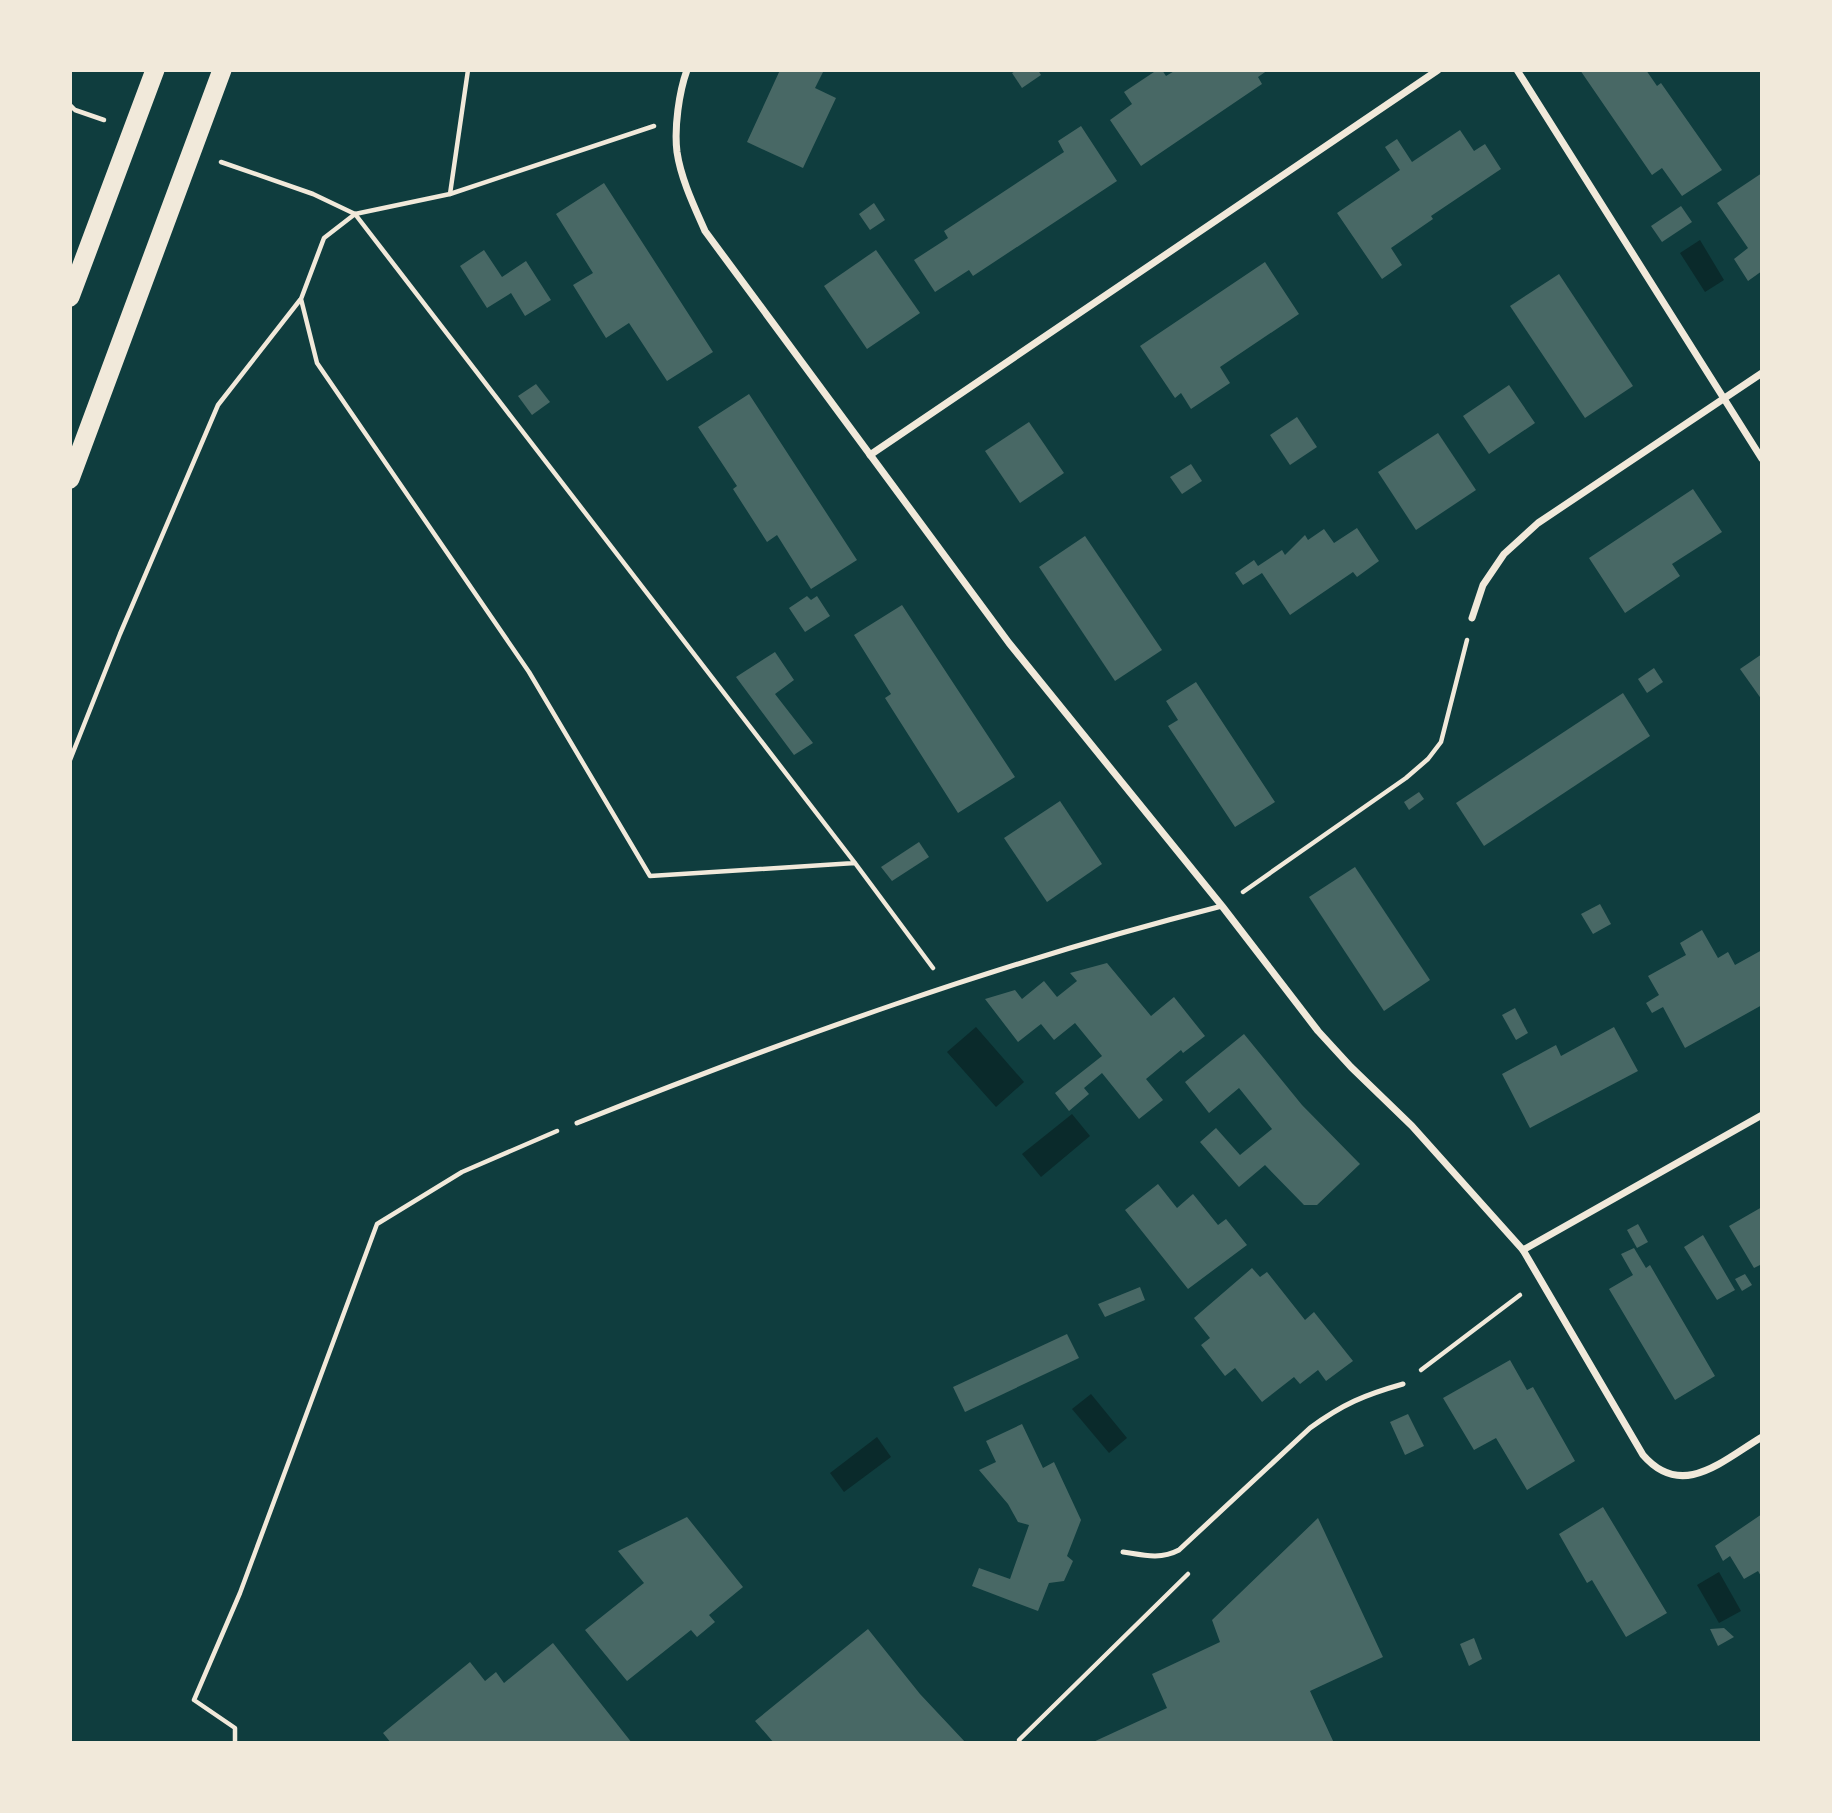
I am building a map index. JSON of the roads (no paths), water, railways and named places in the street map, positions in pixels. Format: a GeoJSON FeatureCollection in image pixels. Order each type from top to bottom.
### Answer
{"type":"FeatureCollection","features":[{"type":"Feature","properties":{"kind":"highway"},"geometry":{"type":"LineString","coordinates":[[70,479],[222,70]]}},
{"type":"Feature","properties":{"kind":"highway"},"geometry":{"type":"LineString","coordinates":[[70,297],[154,73]]}},
{"type":"Feature","properties":{"kind":"street"},"geometry":{"type":"LineString","coordinates":[[687,70],[681,88],[677,151],[687,188],[705,231],[1009,643],[1222,906],[1318,1031],[1350,1067],[1412,1126],[1523,1250],[1643,1455],[1654,1468],[1670,1476],[1685,1478],[1705,1471],[1762,1437]]}},
{"type":"Feature","properties":{"kind":"street"},"geometry":{"type":"LineString","coordinates":[[870,455],[1438,70]]}},
{"type":"Feature","properties":{"kind":"street"},"geometry":{"type":"LineString","coordinates":[[1517,70],[1762,459]]}},
{"type":"Feature","properties":{"kind":"street"},"geometry":{"type":"LineString","coordinates":[[1472,618],[1483,585],[1504,554],[1538,523],[1762,373]]}},
{"type":"Feature","properties":{"kind":"street"},"geometry":{"type":"LineString","coordinates":[[1523,1250],[1762,1115]]}},
{"type":"Feature","properties":{"kind":"lane"},"geometry":{"type":"LineString","coordinates":[[577,1122],[817,1030],[945,986],[1135,928],[1222,906]]}},
{"type":"Feature","properties":{"kind":"lane"},"geometry":{"type":"LineString","coordinates":[[1123,1552],[1154,1557],[1169,1556],[1179,1550],[1261,1472],[1332,1412],[1364,1395],[1403,1384]]}},
{"type":"Feature","properties":{"kind":"water"},"geometry":{"type":"Polygon","coordinates":[[[1700,240],[1724,280],[1705,292],[1680,253],[1700,240]]]}},
{"type":"Feature","properties":{"kind":"water"},"geometry":{"type":"Polygon","coordinates":[[[976,1027],[1024,1082],[996,1107],[947,1052],[976,1027]]]}},
{"type":"Feature","properties":{"kind":"water"},"geometry":{"type":"Polygon","coordinates":[[[1072,1114],[1090,1136],[1041,1177],[1022,1154],[1072,1114]]]}},
{"type":"Feature","properties":{"kind":"water"},"geometry":{"type":"Polygon","coordinates":[[[1091,1394],[1127,1438],[1109,1453],[1072,1409],[1091,1394]]]}},
{"type":"Feature","properties":{"kind":"water"},"geometry":{"type":"Polygon","coordinates":[[[877,1437],[891,1457],[844,1492],[830,1473],[877,1437]]]}},
{"type":"Feature","properties":{"kind":"water"},"geometry":{"type":"Polygon","coordinates":[[[1719,1572],[1741,1611],[1719,1623],[1697,1585],[1719,1572]]]}}]}
